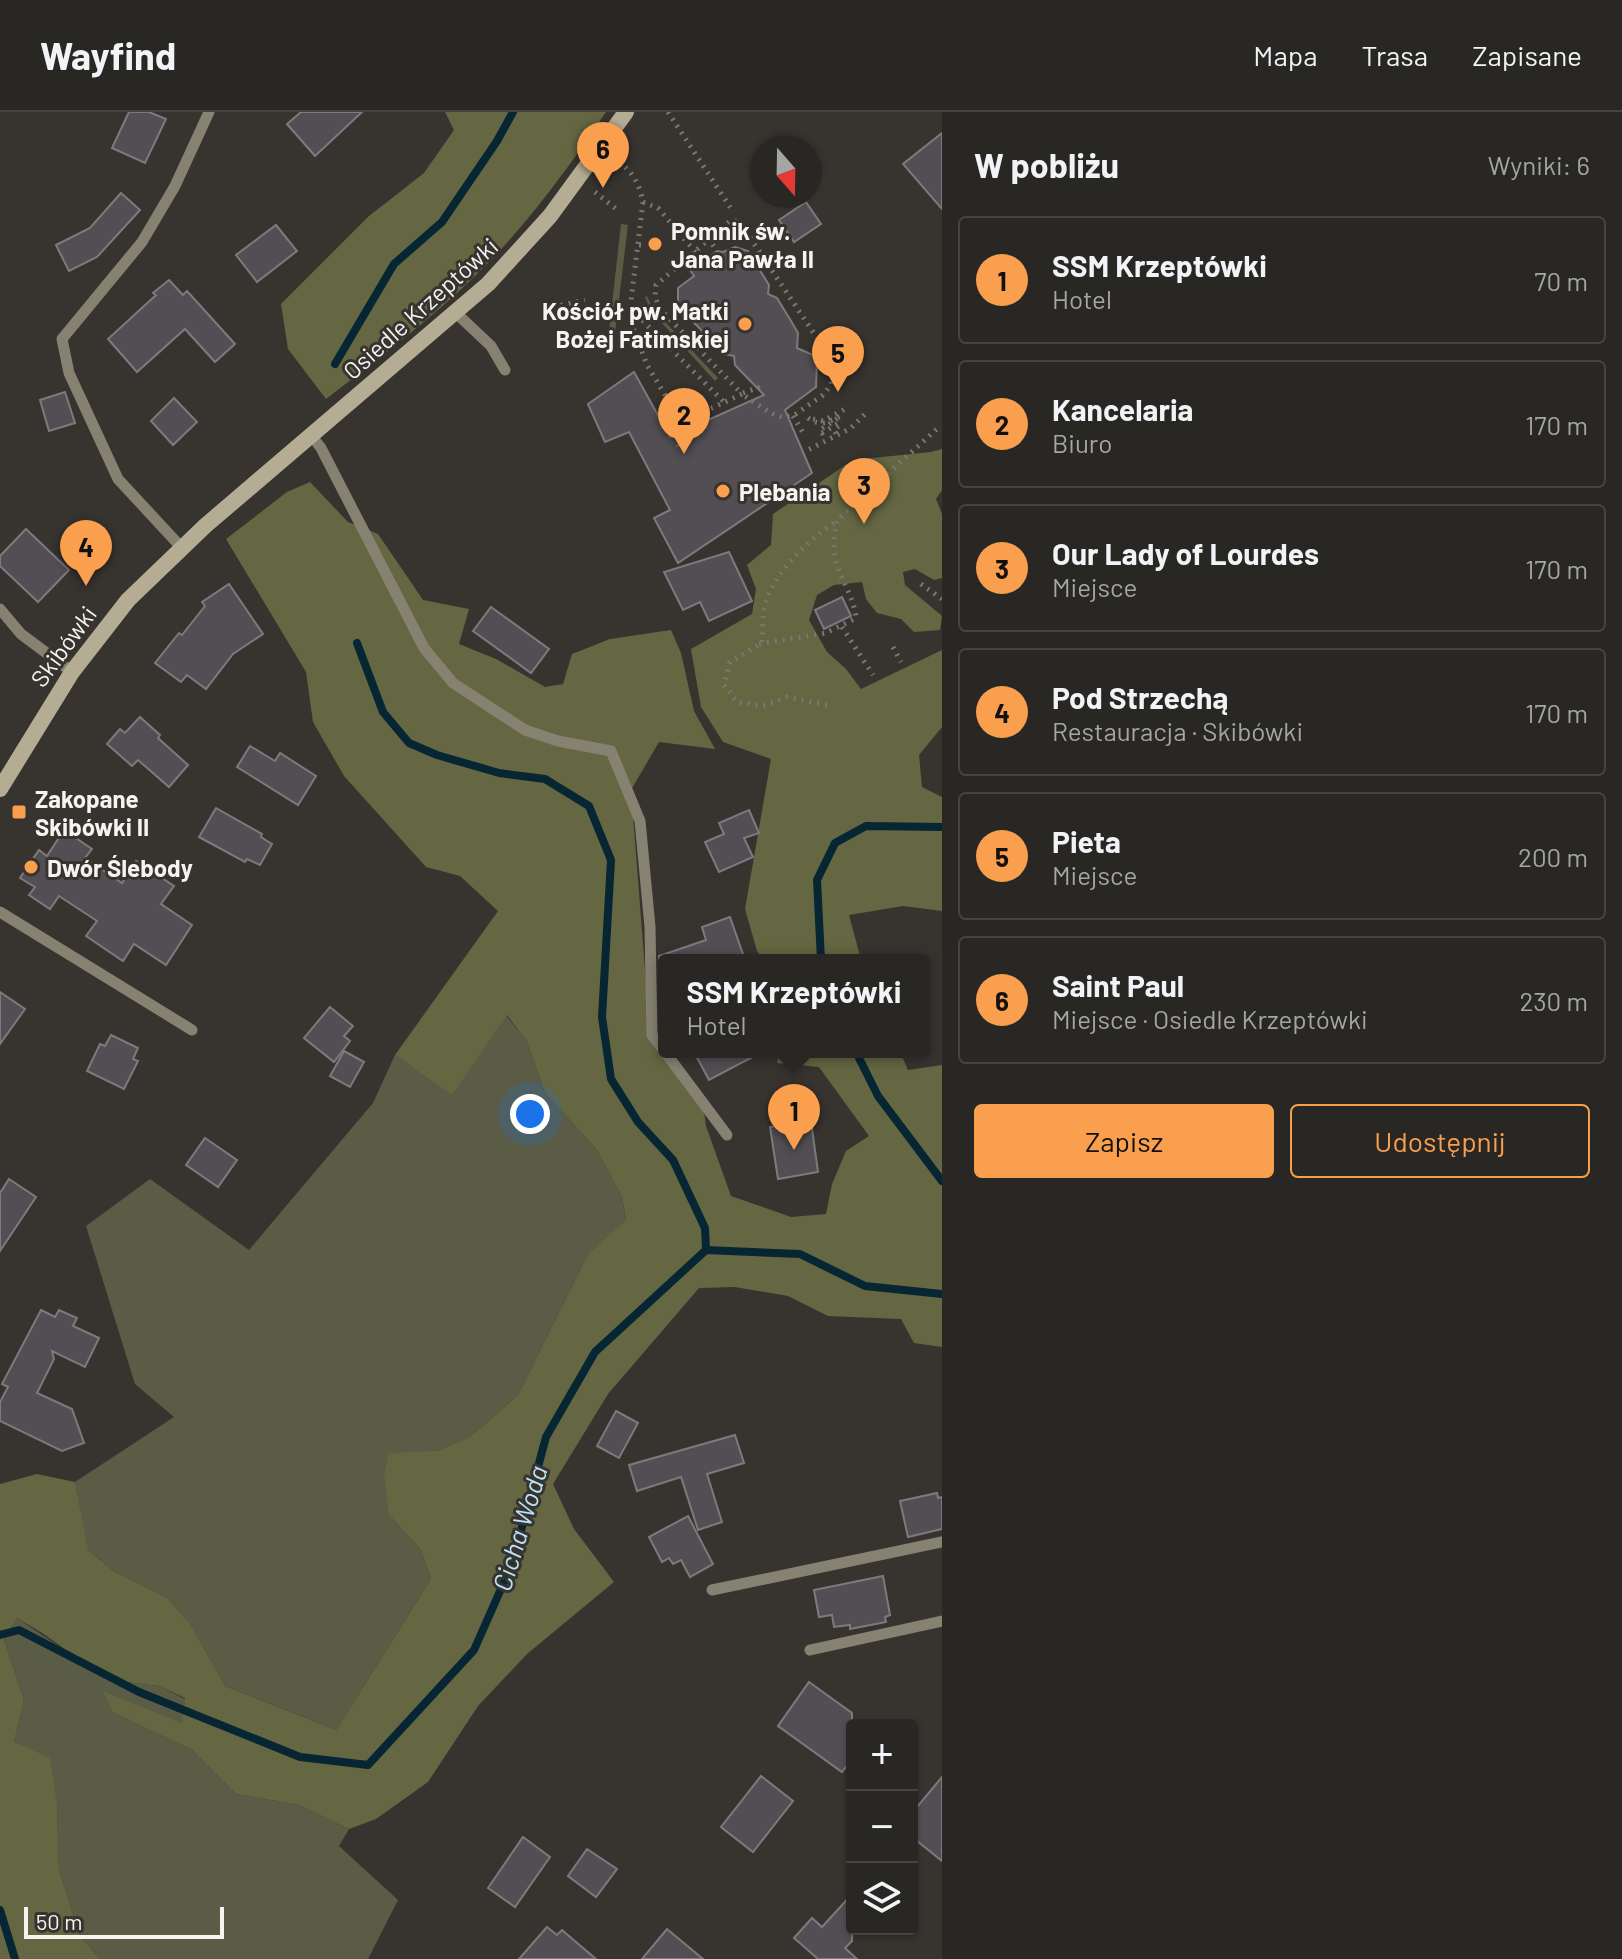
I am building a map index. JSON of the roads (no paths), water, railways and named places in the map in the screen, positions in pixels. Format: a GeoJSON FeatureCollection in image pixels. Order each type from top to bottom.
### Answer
{"type":"FeatureCollection","features":[{"type":"Feature","properties":{"kind":"main road","name":"Osiedle Krzeptówki"},"geometry":{"type":"LineString","coordinates":[[219,514],[456,313],[532,237],[584,173],[626,112]]}},
{"type":"Feature","properties":{"kind":"main road","name":"Skibówki"},"geometry":{"type":"LineString","coordinates":[[0,789],[72,672],[128,600],[219,514]]}},
{"type":"Feature","properties":{"kind":"lane"},"geometry":{"type":"LineString","coordinates":[[181,547],[118,479],[69,373],[62,339],[142,242],[175,186],[209,112]]}},
{"type":"Feature","properties":{"kind":"lane"},"geometry":{"type":"LineString","coordinates":[[456,313],[491,346],[505,370]]}},
{"type":"Feature","properties":{"kind":"lane"},"geometry":{"type":"LineString","coordinates":[[311,435],[321,448],[424,648],[453,683],[525,730],[558,741],[611,751],[640,821],[650,927],[652,1035],[658,1043]]}},
{"type":"Feature","properties":{"kind":"lane"},"geometry":{"type":"LineString","coordinates":[[0,609],[21,634],[72,672]]}},
{"type":"Feature","properties":{"kind":"lane"},"geometry":{"type":"LineString","coordinates":[[0,912],[192,1030]]}},
{"type":"Feature","properties":{"kind":"lane"},"geometry":{"type":"LineString","coordinates":[[669,1058],[727,1135]]}},
{"type":"Feature","properties":{"kind":"lane"},"geometry":{"type":"LineString","coordinates":[[712,1590],[942,1542]]}},
{"type":"Feature","properties":{"kind":"lane"},"geometry":{"type":"LineString","coordinates":[[810,1650],[942,1621]]}},
{"type":"Feature","properties":{"kind":"waterway"},"geometry":{"type":"LineString","coordinates":[[335,364],[394,264],[442,222],[513,112]]}},
{"type":"Feature","properties":{"kind":"waterway"},"geometry":{"type":"LineString","coordinates":[[357,643],[383,712],[409,743],[437,755],[499,773],[545,779],[589,806],[611,860],[602,1017],[611,1079],[638,1122],[673,1160],[705,1228],[706,1250]]}},
{"type":"Feature","properties":{"kind":"waterway","name":"Cicha Woda"},"geometry":{"type":"LineString","coordinates":[[821,954],[817,880],[835,843],[866,826],[942,827]]}},
{"type":"Feature","properties":{"kind":"waterway","name":"Cicha Woda"},"geometry":{"type":"LineString","coordinates":[[859,1058],[878,1096],[942,1181]]}},
{"type":"Feature","properties":{"kind":"waterway","name":"Cicha Woda"},"geometry":{"type":"LineString","coordinates":[[0,1635],[19,1630],[139,1692],[300,1757],[368,1765],[474,1650],[512,1564],[546,1437],[595,1352],[706,1250],[800,1254],[865,1286],[942,1294]]}},
{"type":"Feature","properties":{"kind":"waterway","name":"Cicha Woda"},"geometry":{"type":"LineString","coordinates":[[0,1910],[15,1959]]}},
{"type":"Feature","properties":{"kind":"place","name":"Saint Paul"},"geometry":{"type":"Point","coordinates":[603,188]}},
{"type":"Feature","properties":{"kind":"place","name":"Pomnik św. Jana Pawła II"},"geometry":{"type":"Point","coordinates":[655,244]}},
{"type":"Feature","properties":{"kind":"place","name":"Kościół pw. Matki Bożej Fatimskiej"},"geometry":{"type":"Point","coordinates":[745,324]}},
{"type":"Feature","properties":{"kind":"place","name":"Pieta"},"geometry":{"type":"Point","coordinates":[838,392]}},
{"type":"Feature","properties":{"kind":"place","name":"Kancelaria"},"geometry":{"type":"Point","coordinates":[684,454]}},
{"type":"Feature","properties":{"kind":"place","name":"Plebania"},"geometry":{"type":"Point","coordinates":[723,491]}},
{"type":"Feature","properties":{"kind":"place","name":"Our Lady of Lourdes"},"geometry":{"type":"Point","coordinates":[864,524]}},
{"type":"Feature","properties":{"kind":"place","name":"Pod Strzechą"},"geometry":{"type":"Point","coordinates":[86,586]}},
{"type":"Feature","properties":{"kind":"place","name":"Zakopane Skibówki II"},"geometry":{"type":"Point","coordinates":[19,812]}},
{"type":"Feature","properties":{"kind":"place","name":"Dwór Ślebody"},"geometry":{"type":"Point","coordinates":[31,867]}},
{"type":"Feature","properties":{"kind":"place","name":"SSM Krzeptówki"},"geometry":{"type":"Point","coordinates":[794,1150]}}]}
